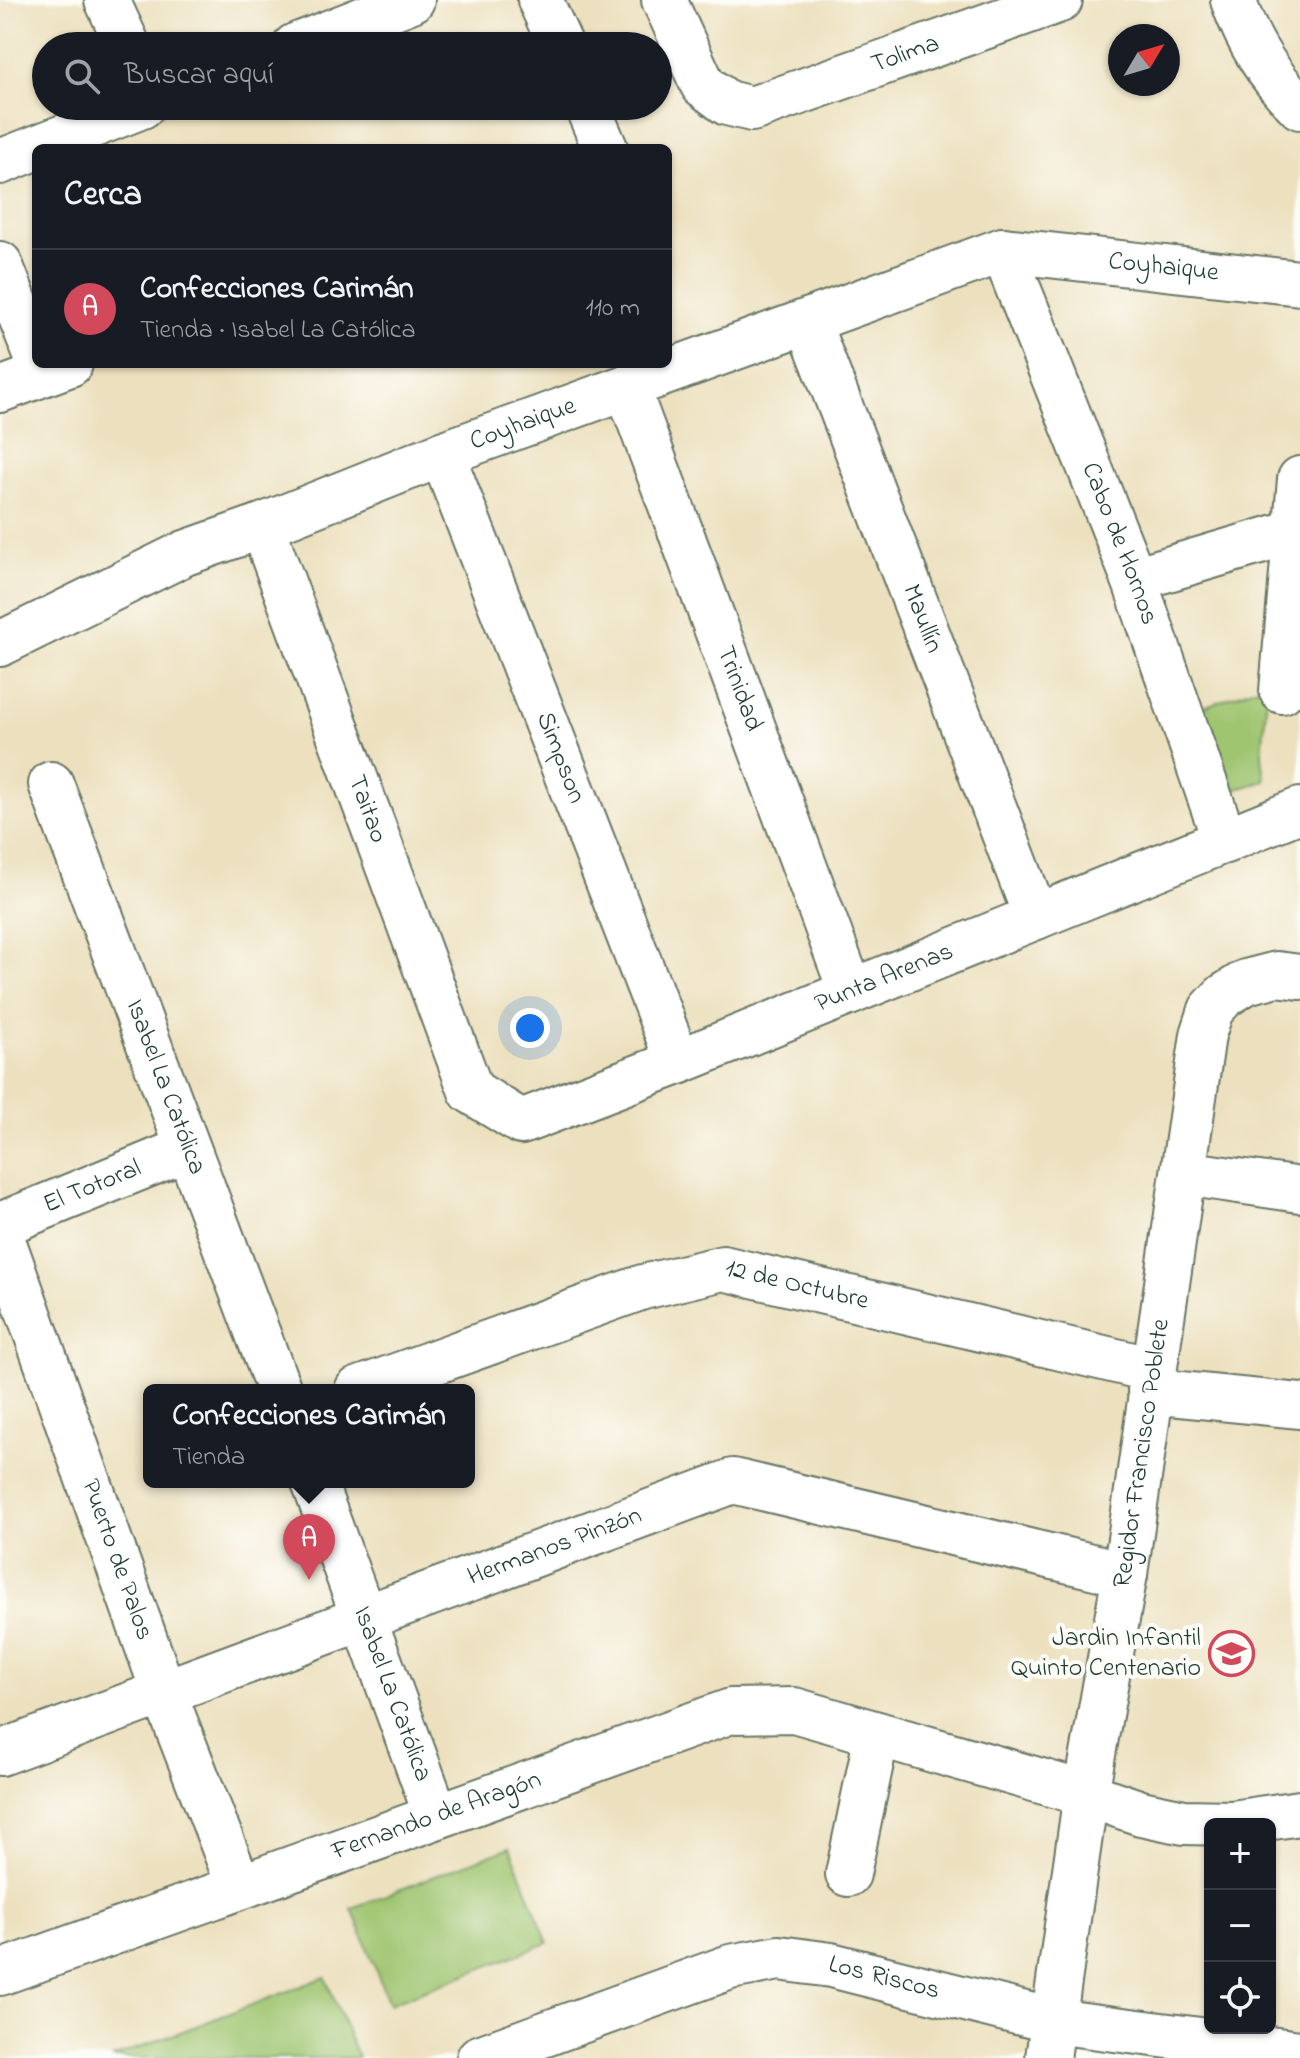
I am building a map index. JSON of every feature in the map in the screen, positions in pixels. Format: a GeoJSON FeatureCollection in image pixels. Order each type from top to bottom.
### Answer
{"type":"FeatureCollection","features":[{"type":"Feature","properties":{"kind":"street"},"geometry":{"type":"LineString","coordinates":[[107,0],[122,32]]}},
{"type":"Feature","properties":{"kind":"street"},"geometry":{"type":"LineString","coordinates":[[331,32],[412,0]]}},
{"type":"Feature","properties":{"kind":"street"},"geometry":{"type":"LineString","coordinates":[[540,0],[555,32]]}},
{"type":"Feature","properties":{"kind":"street","name":"Tolima"},"geometry":{"type":"LineString","coordinates":[[664,0],[703,85],[727,103],[752,109],[1041,3]]}},
{"type":"Feature","properties":{"kind":"street"},"geometry":{"type":"LineString","coordinates":[[1233,0],[1243,29],[1264,64],[1300,107]]}},
{"type":"Feature","properties":{"kind":"street"},"geometry":{"type":"LineString","coordinates":[[46,144],[106,120]]}},
{"type":"Feature","properties":{"kind":"street"},"geometry":{"type":"LineString","coordinates":[[593,120],[603,144]]}},
{"type":"Feature","properties":{"kind":"street"},"geometry":{"type":"LineString","coordinates":[[0,162],[32,149]]}},
{"type":"Feature","properties":{"kind":"street","name":"Coyhaique"},"geometry":{"type":"LineString","coordinates":[[0,644],[185,553],[262,526],[442,454],[1003,250],[1300,283]]}},
{"type":"Feature","properties":{"kind":"street","name":"Cabo de Hornos"},"geometry":{"type":"LineString","coordinates":[[1003,250],[1134,579],[1225,841]]}},
{"type":"Feature","properties":{"kind":"street"},"geometry":{"type":"LineString","coordinates":[[0,264],[32,332]]}},
{"type":"Feature","properties":{"kind":"street","name":"Maullín"},"geometry":{"type":"LineString","coordinates":[[808,322],[1036,917]]}},
{"type":"Feature","properties":{"kind":"street"},"geometry":{"type":"LineString","coordinates":[[0,390],[40,368]]}},
{"type":"Feature","properties":{"kind":"street","name":"Trinidad"},"geometry":{"type":"LineString","coordinates":[[627,387],[851,992]]}},
{"type":"Feature","properties":{"kind":"street","name":"Simpson"},"geometry":{"type":"LineString","coordinates":[[442,454],[678,1062]]}},
{"type":"Feature","properties":{"kind":"street"},"geometry":{"type":"LineString","coordinates":[[1282,691],[1300,479]]}},
{"type":"Feature","properties":{"kind":"street","name":"Taitao"},"geometry":{"type":"LineString","coordinates":[[262,526],[471,1091]]}},
{"type":"Feature","properties":{"kind":"street"},"geometry":{"type":"LineString","coordinates":[[1134,579],[1297,531]]}},
{"type":"Feature","properties":{"kind":"street","name":"Isabel La Católica"},"geometry":{"type":"LineString","coordinates":[[51,784],[277,1384]]}},
{"type":"Feature","properties":{"kind":"street","name":"Punta Arenas"},"geometry":{"type":"LineString","coordinates":[[471,1091],[521,1122],[678,1062],[1300,810]]}},
{"type":"Feature","properties":{"kind":"street","name":"Regidor Francisco Poblete"},"geometry":{"type":"LineString","coordinates":[[1050,2040],[1086,1794],[1125,1574],[1203,1035],[1211,1010],[1224,996],[1246,982],[1277,974],[1300,977]]}},
{"type":"Feature","properties":{"kind":"street","name":"El Totoral"},"geometry":{"type":"LineString","coordinates":[[0,1225],[186,1149]]}},
{"type":"Feature","properties":{"kind":"street"},"geometry":{"type":"LineString","coordinates":[[1184,1173],[1300,1190]]}},
{"type":"Feature","properties":{"kind":"street","name":"Puerto de Palos"},"geometry":{"type":"LineString","coordinates":[[0,1232],[164,1693],[239,1886]]}},
{"type":"Feature","properties":{"kind":"street","name":"12 de Octubre"},"geometry":{"type":"LineString","coordinates":[[374,1384],[643,1287],[723,1268],[1152,1381],[1300,1406]]}},
{"type":"Feature","properties":{"kind":"street","name":"Hermanos Pinzón"},"geometry":{"type":"LineString","coordinates":[[0,1753],[733,1481],[1125,1574]]}},
{"type":"Feature","properties":{"kind":"street","name":"Isabel La Católica"},"geometry":{"type":"LineString","coordinates":[[316,1488],[436,1815]]}},
{"type":"Feature","properties":{"kind":"street","name":"Fernando de Aragón"},"geometry":{"type":"LineString","coordinates":[[0,1973],[731,1711],[794,1710],[1086,1794],[1141,1813],[1184,1822],[1232,1823],[1300,1813]]}},
{"type":"Feature","properties":{"kind":"street"},"geometry":{"type":"LineString","coordinates":[[848,1874],[877,1734]]}},
{"type":"Feature","properties":{"kind":"street","name":"Los Riscos"},"geometry":{"type":"LineString","coordinates":[[479,2058],[730,1967],[779,1958],[831,1965],[1050,2040],[1300,2053]]}},
{"type":"Feature","properties":{"kind":"green space"},"geometry":{"type":"Polygon","coordinates":[[[1268,683],[1262,754],[1265,781],[1223,793],[1195,710],[1268,683]]]}},
{"type":"Feature","properties":{"kind":"green space"},"geometry":{"type":"Polygon","coordinates":[[[510,1847],[548,1943],[389,2004],[352,1908],[510,1847]]]}},
{"type":"Feature","properties":{"kind":"green space"},"geometry":{"type":"Polygon","coordinates":[[[325,1977],[358,2058],[112,2058],[325,1977]]]}},
{"type":"Feature","properties":{"kind":"place","name":"Confecciones Carimán"},"geometry":{"type":"Point","coordinates":[309,1580]}},
{"type":"Feature","properties":{"kind":"place","name":"Jardin Infantil Quinto Centenario"},"geometry":{"type":"Point","coordinates":[1232,1654]}}]}
